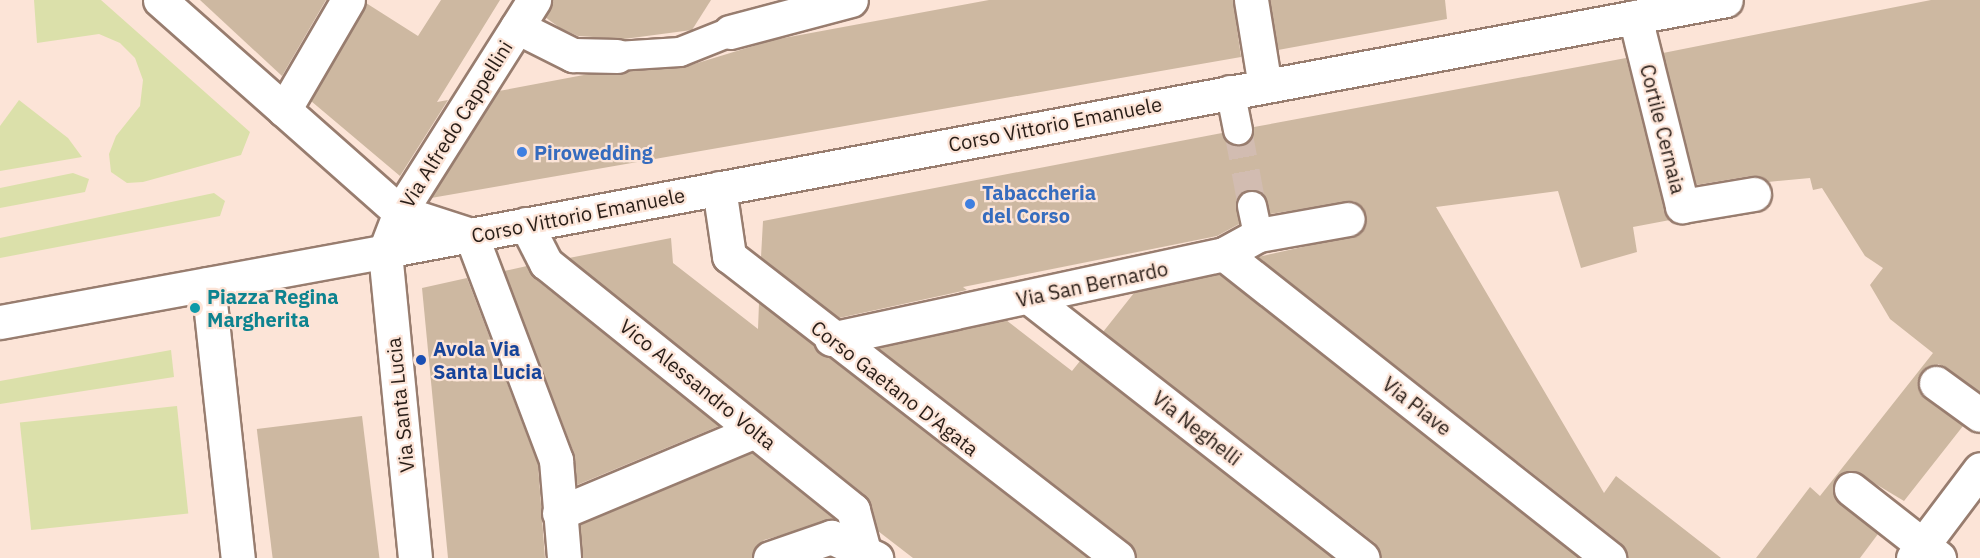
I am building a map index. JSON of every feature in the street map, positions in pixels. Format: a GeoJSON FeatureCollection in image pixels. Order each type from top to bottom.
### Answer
{"type":"FeatureCollection","features":[{"type":"Feature","properties":{"kind":"street"},"geometry":{"type":"LineString","coordinates":[[160,0],[290,98],[400,213],[471,235],[556,460],[564,558]]}},
{"type":"Feature","properties":{"kind":"street"},"geometry":{"type":"LineString","coordinates":[[290,98],[348,0]]}},
{"type":"Feature","properties":{"kind":"street","name":"Via Alfredo Cappellini"},"geometry":{"type":"LineString","coordinates":[[385,251],[400,213],[534,0]]}},
{"type":"Feature","properties":{"kind":"street"},"geometry":{"type":"LineString","coordinates":[[517,27],[573,55],[617,56],[680,52],[730,32],[851,0]]}},
{"type":"Feature","properties":{"kind":"street"},"geometry":{"type":"LineString","coordinates":[[1251,0],[1265,86]]}},
{"type":"Feature","properties":{"kind":"street","name":"Corso Vittorio Emanuele"},"geometry":{"type":"LineString","coordinates":[[0,322],[471,235],[1230,90],[1265,86],[1726,0]]}},
{"type":"Feature","properties":{"kind":"street","name":"Cortile Cernaia"},"geometry":{"type":"LineString","coordinates":[[1635,17],[1682,206],[1754,194]]}},
{"type":"Feature","properties":{"kind":"street"},"geometry":{"type":"LineString","coordinates":[[1230,90],[1238,130]]}},
{"type":"Feature","properties":{"kind":"street","name":"Corso Gaetano D'Agata"},"geometry":{"type":"LineString","coordinates":[[719,188],[729,256],[831,339],[1118,558]]}},
{"type":"Feature","properties":{"kind":"street","name":"Via San Bernardo"},"geometry":{"type":"LineString","coordinates":[[831,339],[1030,298],[1224,254],[1255,220],[1348,219]]}},
{"type":"Feature","properties":{"kind":"street","name":"Vico Alessandro Volta"},"geometry":{"type":"LineString","coordinates":[[526,224],[546,263],[853,510],[864,555]]}},
{"type":"Feature","properties":{"kind":"street","name":"Via Santa Lucia"},"geometry":{"type":"LineString","coordinates":[[385,251],[415,558]]}},
{"type":"Feature","properties":{"kind":"street","name":"Via Piave"},"geometry":{"type":"LineString","coordinates":[[1224,254],[1609,558]]}},
{"type":"Feature","properties":{"kind":"street"},"geometry":{"type":"LineString","coordinates":[[208,284],[238,558]]}},
{"type":"Feature","properties":{"kind":"street","name":"Via Neghelli"},"geometry":{"type":"LineString","coordinates":[[1030,298],[1363,558]]}},
{"type":"Feature","properties":{"kind":"street"},"geometry":{"type":"LineString","coordinates":[[1936,382],[1980,415]]}},
{"type":"Feature","properties":{"kind":"street"},"geometry":{"type":"LineString","coordinates":[[559,513],[755,431]]}},
{"type":"Feature","properties":{"kind":"street"},"geometry":{"type":"LineString","coordinates":[[1851,489],[1925,554],[1980,469]]}},
{"type":"Feature","properties":{"kind":"street"},"geometry":{"type":"LineString","coordinates":[[770,558],[831,537],[864,555]]}},
{"type":"Feature","properties":{"kind":"green space"},"geometry":{"type":"Polygon","coordinates":[[[34,0],[101,0],[250,132],[241,155],[143,182],[127,183],[111,172],[109,154],[116,136],[140,106],[143,80],[135,58],[120,43],[99,34],[37,43],[34,0]]]}},
{"type":"Feature","properties":{"kind":"green space"},"geometry":{"type":"Polygon","coordinates":[[[19,100],[68,138],[82,157],[0,171],[0,126],[19,100]]]}},
{"type":"Feature","properties":{"kind":"green space"},"geometry":{"type":"Polygon","coordinates":[[[73,173],[89,179],[85,192],[0,208],[0,188],[73,173]]]}},
{"type":"Feature","properties":{"kind":"green space"},"geometry":{"type":"Polygon","coordinates":[[[214,193],[225,201],[220,216],[0,258],[0,238],[214,193]]]}},
{"type":"Feature","properties":{"kind":"green space"},"geometry":{"type":"Polygon","coordinates":[[[171,350],[174,377],[0,404],[0,381],[171,350]]]}},
{"type":"Feature","properties":{"kind":"green space"},"geometry":{"type":"Polygon","coordinates":[[[177,406],[188,513],[31,530],[20,423],[177,406]]]}},
{"type":"Feature","properties":{"kind":"building"},"geometry":{"type":"Polygon","coordinates":[[[200,0],[326,0],[282,76],[200,0]]]}},
{"type":"Feature","properties":{"kind":"building"},"geometry":{"type":"Polygon","coordinates":[[[441,0],[500,0],[437,102],[448,100],[400,176],[311,101],[366,3],[418,36],[441,0]]]}},
{"type":"Feature","properties":{"kind":"building"},"geometry":{"type":"Polygon","coordinates":[[[553,0],[711,0],[692,30],[624,39],[578,36],[560,28],[545,17],[553,0]]]}},
{"type":"Feature","properties":{"kind":"building"},"geometry":{"type":"Polygon","coordinates":[[[989,0],[1233,0],[1241,57],[431,198],[499,91],[589,74],[681,68],[773,40],[989,0]]]}},
{"type":"Feature","properties":{"kind":"building"},"geometry":{"type":"Polygon","coordinates":[[[1270,0],[1445,0],[1447,19],[1278,50],[1270,0]]]}},
{"type":"Feature","properties":{"kind":"building"},"geometry":{"type":"Polygon","coordinates":[[[1931,0],[1980,0],[1980,392],[1939,364],[1921,372],[1919,391],[1963,426],[1904,501],[1854,471],[1836,478],[1834,496],[1878,534],[1860,558],[1756,558],[1810,487],[1820,496],[1933,353],[1890,319],[1870,285],[1883,268],[1865,256],[1822,188],[1813,190],[1810,178],[1768,182],[1751,176],[1696,185],[1663,53],[1931,0]]]}},
{"type":"Feature","properties":{"kind":"building"},"geometry":{"type":"Polygon","coordinates":[[[1626,58],[1670,220],[1633,227],[1637,252],[1581,268],[1558,191],[1436,207],[1604,493],[1616,476],[1721,558],[1627,558],[1621,543],[1258,257],[1360,234],[1366,215],[1354,201],[1270,214],[1264,195],[1248,190],[1236,201],[1239,224],[1217,236],[963,287],[967,290],[839,318],[761,257],[763,221],[1222,133],[1226,141],[1241,146],[1249,142],[1254,127],[1626,58]]]}},
{"type":"Feature","properties":{"kind":"building"},"geometry":{"type":"Polygon","coordinates":[[[671,238],[673,263],[758,329],[759,303],[1087,558],[913,558],[878,531],[865,495],[569,258],[671,238]]]}},
{"type":"Feature","properties":{"kind":"building"},"geometry":{"type":"Polygon","coordinates":[[[527,266],[534,278],[719,426],[577,485],[574,453],[504,271],[527,266]]]}},
{"type":"Feature","properties":{"kind":"building"},"geometry":{"type":"Polygon","coordinates":[[[1219,274],[1579,558],[1381,558],[1375,543],[1103,332],[1134,293],[1219,274]]]}},
{"type":"Feature","properties":{"kind":"building"},"geometry":{"type":"Polygon","coordinates":[[[467,278],[538,464],[545,558],[448,558],[422,288],[467,278]]]}},
{"type":"Feature","properties":{"kind":"building"},"geometry":{"type":"Polygon","coordinates":[[[1006,320],[1072,371],[1080,361],[1333,558],[1136,558],[1130,543],[878,348],[1006,320]]]}},
{"type":"Feature","properties":{"kind":"building"},"geometry":{"type":"Polygon","coordinates":[[[362,416],[379,558],[273,558],[257,429],[362,416]]]}},
{"type":"Feature","properties":{"kind":"building"},"geometry":{"type":"Polygon","coordinates":[[[752,453],[835,520],[764,540],[752,558],[582,558],[580,525],[752,453]]]}},
{"type":"Feature","properties":{"kind":"tunnel"},"geometry":{"type":"LineString","coordinates":[[1238,130],[1252,206]]}},
{"type":"Feature","properties":{"kind":"place","name":"Pirowedding"},"geometry":{"type":"Point","coordinates":[522,152]}},
{"type":"Feature","properties":{"kind":"place","name":"Tabaccheria del Corso"},"geometry":{"type":"Point","coordinates":[970,204]}},
{"type":"Feature","properties":{"kind":"place","name":"Piazza Regina Margherita"},"geometry":{"type":"Point","coordinates":[195,308]}},
{"type":"Feature","properties":{"kind":"place","name":"Avola Via Santa Lucia"},"geometry":{"type":"Point","coordinates":[421,360]}}]}
